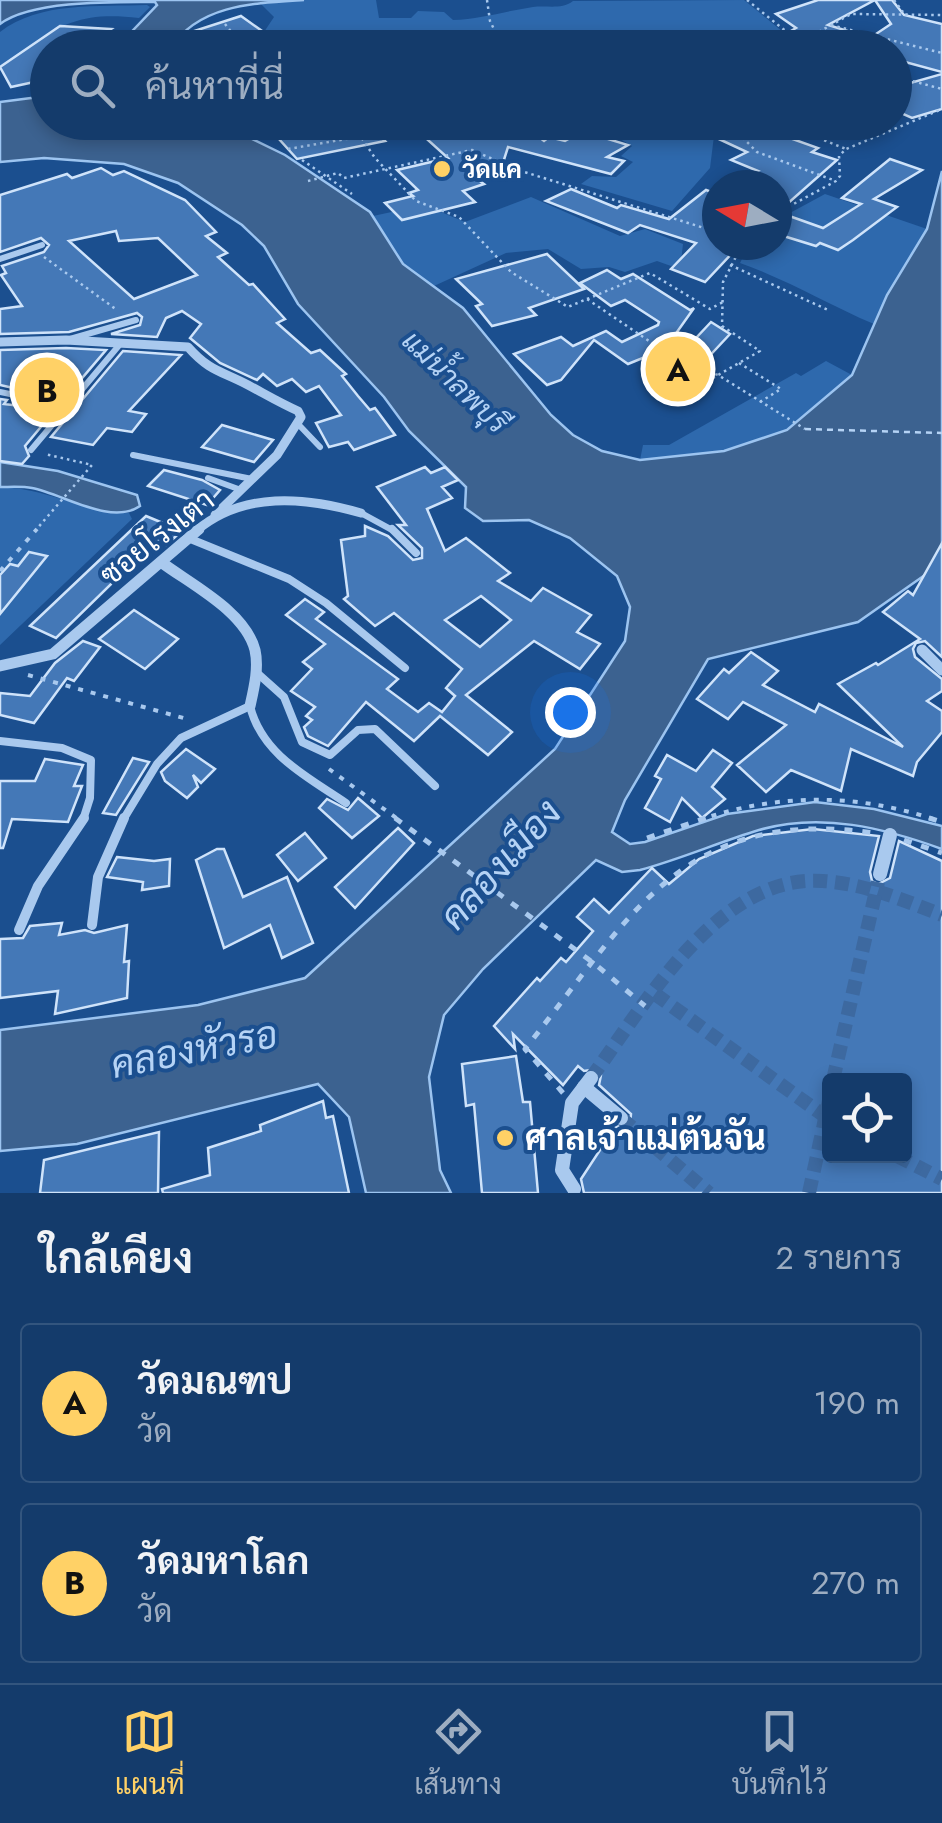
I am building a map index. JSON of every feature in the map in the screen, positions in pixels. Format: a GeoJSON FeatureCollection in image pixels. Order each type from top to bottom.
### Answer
{"type":"FeatureCollection","features":[{"type":"Feature","properties":{"kind":"street"},"geometry":{"type":"LineString","coordinates":[[0,259],[37,246]]}},
{"type":"Feature","properties":{"kind":"street"},"geometry":{"type":"LineString","coordinates":[[0,342],[66,340],[188,347],[204,366],[298,411],[299,425],[216,515]]}},
{"type":"Feature","properties":{"kind":"street","name":"ซอยโรงเตา"},"geometry":{"type":"LineString","coordinates":[[2,666],[53,654],[216,515],[242,503],[314,501],[361,513]]}},
{"type":"Feature","properties":{"kind":"street"},"geometry":{"type":"LineString","coordinates":[[160,562],[238,622],[253,644],[256,672],[250,706]]}},
{"type":"Feature","properties":{"kind":"street"},"geometry":{"type":"LineString","coordinates":[[922,650],[942,670]]}},
{"type":"Feature","properties":{"kind":"street"},"geometry":{"type":"LineString","coordinates":[[880,874],[890,835]]}},
{"type":"Feature","properties":{"kind":"street"},"geometry":{"type":"LineString","coordinates":[[574,1189],[562,1170],[572,1103],[588,1082],[621,1118]]}},
{"type":"Feature","properties":{"kind":"lane"},"geometry":{"type":"LineString","coordinates":[[66,340],[134,320]]}},
{"type":"Feature","properties":{"kind":"lane"},"geometry":{"type":"LineString","coordinates":[[30,450],[120,343]]}},
{"type":"Feature","properties":{"kind":"lane"},"geometry":{"type":"LineString","coordinates":[[0,392],[68,406]]}},
{"type":"Feature","properties":{"kind":"lane"},"geometry":{"type":"LineString","coordinates":[[299,425],[320,446]]}},
{"type":"Feature","properties":{"kind":"lane"},"geometry":{"type":"LineString","coordinates":[[133,455],[252,480]]}},
{"type":"Feature","properties":{"kind":"lane"},"geometry":{"type":"LineString","coordinates":[[208,478],[241,490]]}},
{"type":"Feature","properties":{"kind":"lane"},"geometry":{"type":"LineString","coordinates":[[361,513],[387,524],[416,553]]}},
{"type":"Feature","properties":{"kind":"lane"},"geometry":{"type":"LineString","coordinates":[[188,538],[289,578],[405,668]]}},
{"type":"Feature","properties":{"kind":"lane"},"geometry":{"type":"LineString","coordinates":[[256,672],[280,688],[292,708],[296,733],[312,748],[330,755],[358,730],[375,729],[435,786]]}},
{"type":"Feature","properties":{"kind":"lane"},"geometry":{"type":"LineString","coordinates":[[92,925],[99,874],[147,779],[178,740],[204,722],[240,716],[250,706]]}},
{"type":"Feature","properties":{"kind":"lane"},"geometry":{"type":"LineString","coordinates":[[250,706],[252,724],[264,741],[346,803]]}},
{"type":"Feature","properties":{"kind":"lane"},"geometry":{"type":"LineString","coordinates":[[0,741],[62,748],[91,760],[94,797],[74,840],[40,882],[18,930]]}},
{"type":"Feature","properties":{"kind":"path"},"geometry":{"type":"LineString","coordinates":[[486,0],[494,30]]}},
{"type":"Feature","properties":{"kind":"path"},"geometry":{"type":"LineString","coordinates":[[747,0],[783,30]]}},
{"type":"Feature","properties":{"kind":"path"},"geometry":{"type":"LineString","coordinates":[[894,0],[904,14]]}},
{"type":"Feature","properties":{"kind":"path"},"geometry":{"type":"LineString","coordinates":[[818,30],[851,14],[942,16]]}},
{"type":"Feature","properties":{"kind":"path"},"geometry":{"type":"LineString","coordinates":[[225,24],[230,30]]}},
{"type":"Feature","properties":{"kind":"path"},"geometry":{"type":"LineString","coordinates":[[832,25],[852,30]]}},
{"type":"Feature","properties":{"kind":"path"},"geometry":{"type":"LineString","coordinates":[[912,45],[942,53]]}},
{"type":"Feature","properties":{"kind":"path"},"geometry":{"type":"LineString","coordinates":[[912,81],[942,89]]}},
{"type":"Feature","properties":{"kind":"path"},"geometry":{"type":"LineString","coordinates":[[912,122],[942,110]]}},
{"type":"Feature","properties":{"kind":"path"},"geometry":{"type":"LineString","coordinates":[[288,149],[345,140]]}},
{"type":"Feature","properties":{"kind":"path"},"geometry":{"type":"LineString","coordinates":[[366,140],[385,169],[416,200],[459,217],[511,272],[568,307],[650,273],[710,309],[725,301]]}},
{"type":"Feature","properties":{"kind":"path"},"geometry":{"type":"LineString","coordinates":[[745,140],[757,152],[836,182]]}},
{"type":"Feature","properties":{"kind":"path"},"geometry":{"type":"LineString","coordinates":[[826,140],[846,148]]}},
{"type":"Feature","properties":{"kind":"path"},"geometry":{"type":"LineString","coordinates":[[792,206],[836,182],[840,176],[839,156],[846,148],[866,140]]}},
{"type":"Feature","properties":{"kind":"path"},"geometry":{"type":"LineString","coordinates":[[308,181],[338,172],[344,178],[472,150],[518,170],[702,227]]}},
{"type":"Feature","properties":{"kind":"path"},"geometry":{"type":"LineString","coordinates":[[302,160],[352,194]]}},
{"type":"Feature","properties":{"kind":"path"},"geometry":{"type":"LineString","coordinates":[[37,246],[134,320]]}},
{"type":"Feature","properties":{"kind":"path"},"geometry":{"type":"LineString","coordinates":[[647,368],[686,394],[760,351],[722,326],[722,282],[733,260]]}},
{"type":"Feature","properties":{"kind":"path"},"geometry":{"type":"LineString","coordinates":[[730,265],[768,278],[802,300],[828,310]]}},
{"type":"Feature","properties":{"kind":"path"},"geometry":{"type":"LineString","coordinates":[[587,299],[683,364],[718,375],[805,429]]}},
{"type":"Feature","properties":{"kind":"path"},"geometry":{"type":"LineString","coordinates":[[739,363],[782,389],[760,402]]}},
{"type":"Feature","properties":{"kind":"path"},"geometry":{"type":"LineString","coordinates":[[0,571],[92,465],[30,450]]}},
{"type":"Feature","properties":{"kind":"path"},"geometry":{"type":"LineString","coordinates":[[2,666],[135,706],[204,722]]}},
{"type":"Feature","properties":{"kind":"path"},"geometry":{"type":"LineString","coordinates":[[318,761],[596,964],[645,1006]]}},
{"type":"Feature","properties":{"kind":"path"},"geometry":{"type":"LineString","coordinates":[[648,838],[768,802],[810,798],[942,822]]}},
{"type":"Feature","properties":{"kind":"path"},"geometry":{"type":"LineString","coordinates":[[572,1103],[525,1049],[656,892],[699,856],[756,833],[832,826],[890,835],[942,853]]}},
{"type":"Feature","properties":{"kind":"shaded area"},"geometry":{"type":"Polygon","coordinates":[[[376,0],[379,18],[411,18],[418,11],[444,12],[453,20],[573,1],[744,0],[781,30],[265,30],[274,17],[260,3],[376,0]]]}},
{"type":"Feature","properties":{"kind":"shaded area"},"geometry":{"type":"Polygon","coordinates":[[[150,7],[139,18],[95,17],[56,30],[30,30],[30,55],[0,71],[0,32],[33,15],[70,8],[150,7]]]}},
{"type":"Feature","properties":{"kind":"shaded area"},"geometry":{"type":"Polygon","coordinates":[[[622,140],[714,140],[710,168],[702,170],[702,177],[672,211],[581,184],[592,176],[616,177],[633,162],[621,156],[632,146],[622,140]]]}},
{"type":"Feature","properties":{"kind":"shaded area"},"geometry":{"type":"Polygon","coordinates":[[[825,194],[927,229],[874,324],[740,263],[792,260],[792,212],[825,194]]]}},
{"type":"Feature","properties":{"kind":"shaded area"},"geometry":{"type":"Polygon","coordinates":[[[531,197],[620,236],[645,229],[683,244],[681,262],[671,266],[657,261],[625,272],[609,267],[581,269],[548,249],[506,253],[434,286],[403,264],[373,216],[424,205],[465,222],[531,197]]]}},
{"type":"Feature","properties":{"kind":"shaded area"},"geometry":{"type":"Polygon","coordinates":[[[826,361],[852,375],[787,430],[725,451],[640,460],[643,445],[669,445],[796,373],[801,376],[826,361]]]}},
{"type":"Feature","properties":{"kind":"shaded area"},"geometry":{"type":"Polygon","coordinates":[[[0,487],[129,513],[132,519],[0,645],[0,487]]]}},
{"type":"Feature","properties":{"kind":"water"},"geometry":{"type":"Polygon","coordinates":[[[0,0],[304,0],[230,9],[187,30],[133,30],[157,5],[155,2],[53,6],[14,16],[0,24],[0,0]]]}},
{"type":"Feature","properties":{"kind":"water"},"geometry":{"type":"Polygon","coordinates":[[[30,98],[30,140],[254,140],[285,155],[370,212],[403,264],[463,308],[551,415],[573,435],[602,451],[640,460],[724,451],[787,430],[852,375],[887,295],[927,229],[942,171],[942,563],[858,622],[708,659],[625,800],[612,832],[630,844],[645,842],[727,814],[815,802],[874,809],[942,826],[942,849],[875,829],[806,822],[759,830],[640,870],[622,872],[596,860],[483,969],[444,1015],[429,1077],[440,1170],[451,1193],[366,1193],[349,1117],[318,1084],[77,1144],[0,1151],[0,1030],[198,1005],[305,978],[555,749],[625,641],[630,607],[617,576],[570,538],[529,520],[483,521],[465,508],[466,487],[409,431],[384,397],[298,304],[264,246],[242,225],[178,183],[124,164],[44,158],[0,162],[0,102],[30,98]]]}},
{"type":"Feature","properties":{"kind":"water"},"geometry":{"type":"Polygon","coordinates":[[[0,462],[58,471],[137,495],[140,506],[128,511],[101,511],[32,488],[0,487],[0,462]]]}},
{"type":"Feature","properties":{"kind":"building"},"geometry":{"type":"Polygon","coordinates":[[[818,0],[875,0],[828,25],[844,30],[793,30],[796,28],[776,14],[818,0]]]}},
{"type":"Feature","properties":{"kind":"building"},"geometry":{"type":"Polygon","coordinates":[[[875,0],[892,0],[904,15],[942,24],[942,72],[912,64],[912,30],[882,30],[891,24],[875,0]]]}},
{"type":"Feature","properties":{"kind":"building"},"geometry":{"type":"Polygon","coordinates":[[[241,16],[261,30],[197,30],[241,16]]]}},
{"type":"Feature","properties":{"kind":"building"},"geometry":{"type":"Polygon","coordinates":[[[60,26],[111,29],[110,30],[54,30],[60,26]]]}},
{"type":"Feature","properties":{"kind":"building"},"geometry":{"type":"Polygon","coordinates":[[[30,46],[30,83],[11,87],[0,67],[30,46]]]}},
{"type":"Feature","properties":{"kind":"building"},"geometry":{"type":"Polygon","coordinates":[[[942,74],[942,109],[912,118],[912,82],[942,74]]]}},
{"type":"Feature","properties":{"kind":"building"},"geometry":{"type":"Polygon","coordinates":[[[280,140],[385,141],[297,159],[280,140]]]}},
{"type":"Feature","properties":{"kind":"building"},"geometry":{"type":"Polygon","coordinates":[[[428,140],[612,140],[628,145],[607,157],[624,161],[611,174],[508,147],[502,166],[470,174],[484,184],[463,191],[475,202],[402,220],[385,203],[413,196],[409,193],[418,190],[397,170],[448,158],[428,140]]]}},
{"type":"Feature","properties":{"kind":"building"},"geometry":{"type":"Polygon","coordinates":[[[721,140],[795,140],[818,148],[812,152],[837,160],[792,200],[792,170],[756,170],[731,160],[747,152],[721,140]]]}},
{"type":"Feature","properties":{"kind":"building"},"geometry":{"type":"Polygon","coordinates":[[[890,159],[922,170],[874,199],[897,207],[853,240],[838,250],[820,243],[816,246],[792,239],[792,217],[823,228],[861,204],[842,198],[890,159]]]}},
{"type":"Feature","properties":{"kind":"building"},"geometry":{"type":"Polygon","coordinates":[[[101,168],[113,175],[124,171],[185,200],[216,232],[206,236],[227,253],[218,257],[249,285],[253,284],[285,319],[277,323],[311,353],[320,350],[346,374],[342,376],[370,410],[375,408],[395,435],[354,450],[348,442],[329,447],[316,423],[341,415],[319,386],[306,392],[292,379],[277,386],[263,374],[257,380],[220,363],[190,338],[201,324],[182,311],[166,318],[157,337],[111,334],[140,325],[142,317],[137,313],[69,332],[0,334],[0,309],[22,306],[1,275],[6,273],[2,266],[44,252],[49,245],[41,238],[0,252],[0,195],[67,174],[72,178],[101,168]],[[116,231],[69,241],[134,299],[197,275],[158,238],[119,241],[116,231]]]}},
{"type":"Feature","properties":{"kind":"building"},"geometry":{"type":"Polygon","coordinates":[[[571,189],[617,208],[621,205],[669,219],[702,193],[702,260],[726,260],[705,282],[671,269],[696,243],[640,225],[628,233],[546,201],[571,189]]]}},
{"type":"Feature","properties":{"kind":"building"},"geometry":{"type":"Polygon","coordinates":[[[547,254],[584,289],[529,308],[536,315],[492,326],[476,306],[482,304],[456,279],[547,254]]]}},
{"type":"Feature","properties":{"kind":"building"},"geometry":{"type":"Polygon","coordinates":[[[607,270],[621,279],[633,274],[690,310],[694,308],[665,349],[628,364],[594,340],[561,380],[547,385],[514,354],[561,337],[573,346],[606,331],[622,342],[658,325],[625,300],[611,306],[580,283],[607,270]]]}},
{"type":"Feature","properties":{"kind":"building"},"geometry":{"type":"Polygon","coordinates":[[[711,322],[730,334],[701,365],[682,353],[711,322]]]}},
{"type":"Feature","properties":{"kind":"building"},"geometry":{"type":"Polygon","coordinates":[[[0,350],[106,350],[65,398],[51,395],[61,384],[27,378],[18,389],[0,385],[0,350]]]}},
{"type":"Feature","properties":{"kind":"building"},"geometry":{"type":"Polygon","coordinates":[[[123,351],[181,355],[129,411],[146,414],[132,432],[107,428],[93,445],[51,437],[123,351]]]}},
{"type":"Feature","properties":{"kind":"building"},"geometry":{"type":"Polygon","coordinates":[[[0,399],[7,400],[4,404],[55,410],[25,446],[29,456],[22,464],[0,461],[0,399]]]}},
{"type":"Feature","properties":{"kind":"building"},"geometry":{"type":"Polygon","coordinates":[[[222,425],[273,440],[254,462],[202,447],[222,425]]]}},
{"type":"Feature","properties":{"kind":"building"},"geometry":{"type":"Polygon","coordinates":[[[425,467],[431,473],[445,467],[458,480],[442,487],[452,498],[427,509],[445,551],[466,538],[510,573],[498,581],[531,601],[543,588],[591,615],[577,632],[600,644],[580,669],[534,641],[466,695],[512,732],[488,755],[440,716],[414,741],[366,702],[328,746],[308,736],[304,727],[312,720],[306,716],[315,707],[291,691],[312,669],[303,662],[325,644],[286,615],[305,599],[324,612],[316,619],[398,679],[387,689],[418,712],[429,703],[442,712],[455,696],[446,688],[462,669],[394,613],[375,626],[344,599],[348,596],[341,540],[365,536],[365,526],[388,536],[413,560],[422,558],[422,548],[398,525],[406,525],[377,487],[425,467]],[[481,596],[445,620],[480,647],[511,620],[481,596]]]}},
{"type":"Feature","properties":{"kind":"building"},"geometry":{"type":"Polygon","coordinates":[[[164,470],[202,480],[220,490],[207,505],[148,486],[164,470]]]}},
{"type":"Feature","properties":{"kind":"building"},"geometry":{"type":"Polygon","coordinates":[[[146,516],[182,531],[166,545],[156,540],[56,638],[30,626],[146,516]]]}},
{"type":"Feature","properties":{"kind":"building"},"geometry":{"type":"Polygon","coordinates":[[[942,543],[942,657],[925,641],[916,643],[913,649],[915,657],[942,679],[942,691],[927,701],[942,711],[942,732],[917,762],[913,776],[851,749],[841,791],[791,770],[766,792],[737,765],[786,725],[743,702],[728,719],[697,699],[724,669],[729,673],[751,652],[778,671],[763,685],[815,712],[819,704],[903,747],[838,684],[920,639],[883,612],[908,591],[913,595],[942,543]]]}},
{"type":"Feature","properties":{"kind":"building"},"geometry":{"type":"Polygon","coordinates":[[[29,552],[47,556],[0,614],[0,575],[10,564],[18,566],[29,552]]]}},
{"type":"Feature","properties":{"kind":"building"},"geometry":{"type":"Polygon","coordinates":[[[134,610],[178,639],[145,669],[99,639],[134,610]]]}},
{"type":"Feature","properties":{"kind":"building"},"geometry":{"type":"Polygon","coordinates":[[[83,641],[100,647],[74,681],[67,678],[34,723],[0,715],[0,693],[30,696],[55,663],[83,641]]]}},
{"type":"Feature","properties":{"kind":"building"},"geometry":{"type":"Polygon","coordinates":[[[186,749],[215,769],[201,783],[193,775],[198,787],[187,798],[165,781],[161,772],[186,749]]]}},
{"type":"Feature","properties":{"kind":"building"},"geometry":{"type":"Polygon","coordinates":[[[713,750],[732,763],[712,787],[725,799],[702,818],[682,798],[670,822],[645,808],[661,779],[655,776],[667,755],[696,771],[713,750]]]}},
{"type":"Feature","properties":{"kind":"building"},"geometry":{"type":"Polygon","coordinates":[[[133,758],[149,762],[116,815],[103,813],[133,758]]]}},
{"type":"Feature","properties":{"kind":"building"},"geometry":{"type":"Polygon","coordinates":[[[45,759],[83,765],[74,786],[82,786],[68,822],[12,819],[0,848],[0,781],[35,781],[45,759]]]}},
{"type":"Feature","properties":{"kind":"building"},"geometry":{"type":"Polygon","coordinates":[[[358,798],[379,816],[352,838],[319,808],[327,799],[348,810],[358,798]]]}},
{"type":"Feature","properties":{"kind":"building"},"geometry":{"type":"Polygon","coordinates":[[[398,828],[414,843],[355,908],[335,887],[398,828]]]}},
{"type":"Feature","properties":{"kind":"building"},"geometry":{"type":"Polygon","coordinates":[[[813,829],[879,836],[870,872],[872,881],[878,884],[890,878],[899,841],[942,861],[942,1193],[584,1193],[581,1179],[615,1127],[630,1124],[631,1114],[599,1085],[601,1075],[597,1069],[584,1071],[578,1066],[563,1085],[513,1034],[515,1049],[494,1026],[537,978],[540,981],[561,958],[566,962],[593,931],[577,917],[594,899],[609,913],[652,868],[669,884],[699,859],[753,836],[813,829]]]}},
{"type":"Feature","properties":{"kind":"building"},"geometry":{"type":"Polygon","coordinates":[[[305,833],[326,858],[298,881],[277,855],[305,833]]]}},
{"type":"Feature","properties":{"kind":"building"},"geometry":{"type":"Polygon","coordinates":[[[224,849],[243,897],[287,877],[313,943],[282,958],[270,925],[224,948],[196,860],[224,849]]]}},
{"type":"Feature","properties":{"kind":"building"},"geometry":{"type":"Polygon","coordinates":[[[117,857],[170,859],[169,886],[142,890],[143,882],[107,877],[117,857]]]}},
{"type":"Feature","properties":{"kind":"building"},"geometry":{"type":"Polygon","coordinates":[[[62,923],[59,935],[85,930],[94,933],[127,925],[127,998],[55,1014],[58,991],[0,998],[0,939],[23,938],[30,926],[62,923]]]}},
{"type":"Feature","properties":{"kind":"building"},"geometry":{"type":"Polygon","coordinates":[[[516,1056],[523,1102],[530,1102],[538,1193],[482,1193],[474,1104],[466,1106],[462,1064],[516,1056]]]}},
{"type":"Feature","properties":{"kind":"building"},"geometry":{"type":"Polygon","coordinates":[[[323,1101],[326,1118],[333,1116],[349,1193],[163,1193],[162,1189],[210,1175],[208,1148],[261,1131],[260,1125],[323,1101]]]}},
{"type":"Feature","properties":{"kind":"building"},"geometry":{"type":"Polygon","coordinates":[[[159,1132],[158,1193],[40,1193],[44,1160],[159,1132]]]}},
{"type":"Feature","properties":{"kind":"ferry route"},"geometry":{"type":"LineString","coordinates":[[805,429],[942,433]]}},
{"type":"Feature","properties":{"kind":"tunnel"},"geometry":{"type":"LineString","coordinates":[[591,1078],[688,950],[750,898],[785,884],[823,881],[876,891]]}},
{"type":"Feature","properties":{"kind":"tunnel"},"geometry":{"type":"LineString","coordinates":[[876,891],[878,882]]}},
{"type":"Feature","properties":{"kind":"tunnel"},"geometry":{"type":"LineString","coordinates":[[835,1073],[876,891]]}},
{"type":"Feature","properties":{"kind":"tunnel"},"geometry":{"type":"LineString","coordinates":[[876,891],[942,915]]}},
{"type":"Feature","properties":{"kind":"tunnel"},"geometry":{"type":"LineString","coordinates":[[655,994],[822,1114]]}},
{"type":"Feature","properties":{"kind":"tunnel"},"geometry":{"type":"LineString","coordinates":[[621,1118],[709,1193]]}},
{"type":"Feature","properties":{"kind":"tunnel"},"geometry":{"type":"LineString","coordinates":[[809,1193],[822,1133]]}},
{"type":"Feature","properties":{"kind":"tunnel"},"geometry":{"type":"LineString","coordinates":[[911,1163],[942,1179]]}},
{"type":"Feature","properties":{"kind":"place","name":"วัดแค"},"geometry":{"type":"Point","coordinates":[442,169]}},
{"type":"Feature","properties":{"kind":"place","name":"วัดมณฑป"},"geometry":{"type":"Point","coordinates":[678,369]}},
{"type":"Feature","properties":{"kind":"place","name":"วัดมหาโลก"},"geometry":{"type":"Point","coordinates":[47,390]}},
{"type":"Feature","properties":{"kind":"place","name":"ศาลเจ้าแม่ต้นจัน"},"geometry":{"type":"Point","coordinates":[505,1138]}},
{"type":"Feature","properties":{"kind":"water label","name":"แม่น้ำลพบุรี"},"geometry":{"type":"Point","coordinates":[455,382]}},
{"type":"Feature","properties":{"kind":"water label","name":"คลองเมือง"},"geometry":{"type":"Point","coordinates":[500,864]}},
{"type":"Feature","properties":{"kind":"water label","name":"คลองหัวรอ"},"geometry":{"type":"Point","coordinates":[194,1049]}}]}
